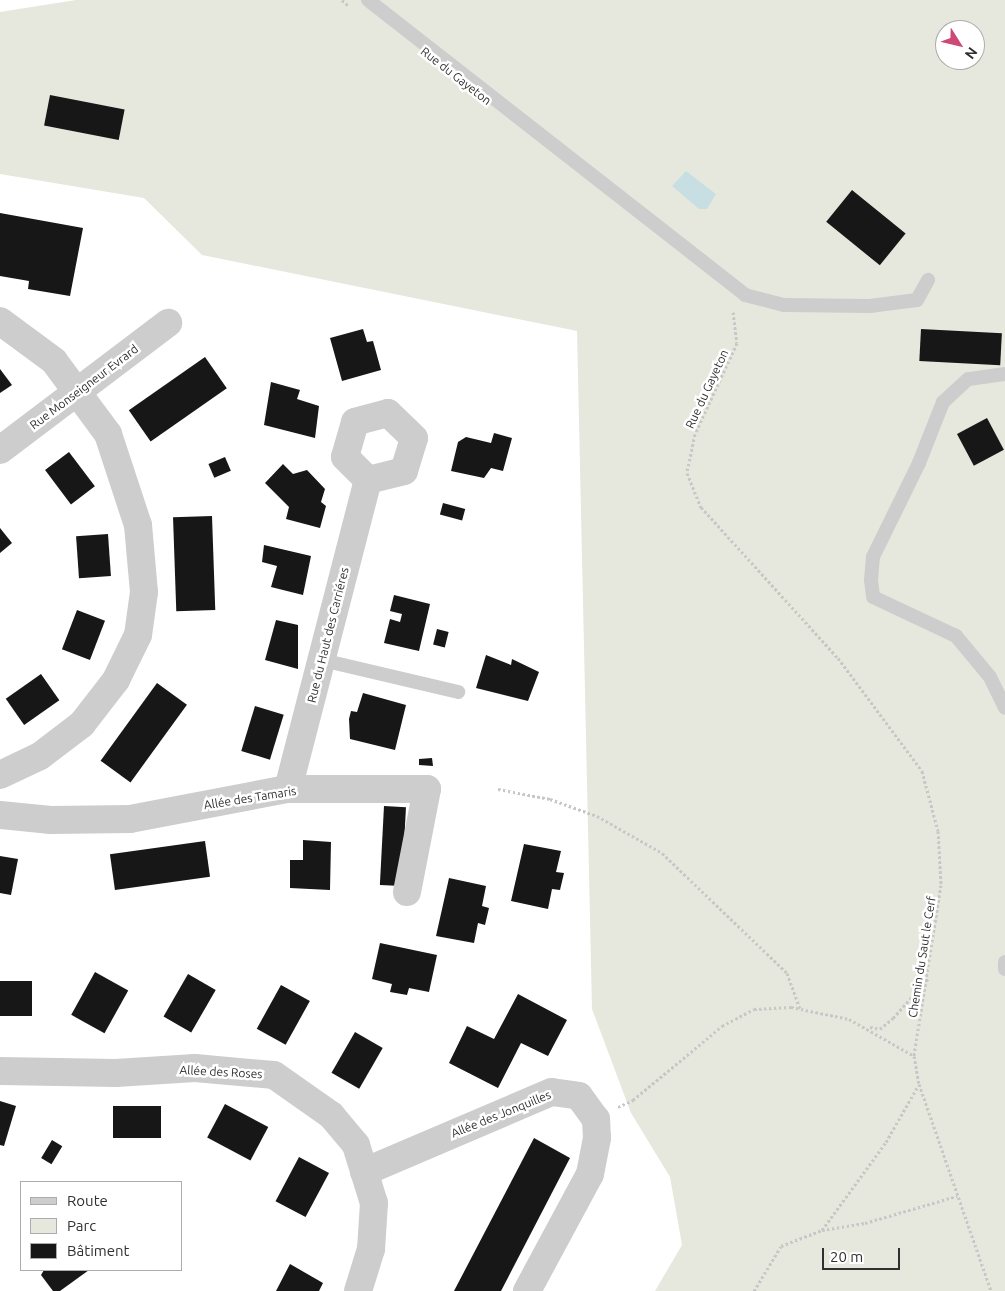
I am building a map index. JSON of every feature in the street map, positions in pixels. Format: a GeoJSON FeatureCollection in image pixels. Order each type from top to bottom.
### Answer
{"type":"FeatureCollection","features":[{"type":"Feature","properties":{"kind":"street"},"geometry":{"type":"LineString","coordinates":[[0,321],[54,361],[108,434],[138,525],[144,592],[138,635],[116,680],[82,724],[40,756],[0,776]]}},
{"type":"Feature","properties":{"kind":"street","name":"Rue Monseigneur Evrard"},"geometry":{"type":"LineString","coordinates":[[0,450],[168,323]]}},
{"type":"Feature","properties":{"kind":"street","name":"Rue du Haut des Carriéres"},"geometry":{"type":"LineString","coordinates":[[288,789],[368,480]]}},
{"type":"Feature","properties":{"kind":"street","name":"Allée des Tamaris"},"geometry":{"type":"LineString","coordinates":[[0,815],[51,820],[130,819],[288,789],[427,789],[407,892]]}},
{"type":"Feature","properties":{"kind":"street","name":"Allée des Roses"},"geometry":{"type":"LineString","coordinates":[[0,1071],[116,1073],[195,1068],[274,1075],[331,1115],[356,1145],[374,1203],[371,1250],[358,1291]]}},
{"type":"Feature","properties":{"kind":"street","name":"Allée des Jonquilles"},"geometry":{"type":"LineString","coordinates":[[364,1172],[552,1092],[579,1096],[596,1119]]}},
{"type":"Feature","properties":{"kind":"street"},"geometry":{"type":"LineString","coordinates":[[527,1291],[590,1174],[597,1138],[596,1119]]}},
{"type":"Feature","properties":{"kind":"lane"},"geometry":{"type":"LineString","coordinates":[[368,0],[745,295],[784,305],[870,306],[917,300],[928,280]]}},
{"type":"Feature","properties":{"kind":"lane"},"geometry":{"type":"LineString","coordinates":[[1005,374],[968,379],[943,402],[919,463],[873,557],[871,580],[873,597],[956,636],[990,677],[1005,708]]}},
{"type":"Feature","properties":{"kind":"lane"},"geometry":{"type":"LineString","coordinates":[[322,660],[458,692]]}},
{"type":"Feature","properties":{"kind":"lane"},"geometry":{"type":"LineString","coordinates":[[1005,962],[1005,968]]}},
{"type":"Feature","properties":{"kind":"path"},"geometry":{"type":"LineString","coordinates":[[342,0],[357,11]]}},
{"type":"Feature","properties":{"kind":"path","name":"Rue du Gayeton"},"geometry":{"type":"LineString","coordinates":[[728,307],[734,312],[737,343],[695,434],[687,473],[698,499],[838,658],[922,771]]}},
{"type":"Feature","properties":{"kind":"path","name":"Chemin du Saut le Cerf"},"geometry":{"type":"LineString","coordinates":[[922,771],[938,831],[941,885],[929,977],[914,1056],[919,1084],[956,1196],[991,1291]]}},
{"type":"Feature","properties":{"kind":"path"},"geometry":{"type":"LineString","coordinates":[[498,789],[550,799],[597,816],[662,853],[787,973],[800,1009]]}},
{"type":"Feature","properties":{"kind":"path"},"geometry":{"type":"LineString","coordinates":[[596,1119],[633,1100],[694,1047],[754,1009],[800,1009],[880,1029],[929,977]]}},
{"type":"Feature","properties":{"kind":"path"},"geometry":{"type":"LineString","coordinates":[[866,1027],[914,1056]]}},
{"type":"Feature","properties":{"kind":"path"},"geometry":{"type":"LineString","coordinates":[[822,1230],[886,1142],[919,1084]]}},
{"type":"Feature","properties":{"kind":"path"},"geometry":{"type":"LineString","coordinates":[[754,1291],[781,1246],[822,1230],[864,1223],[956,1196]]}},
{"type":"Feature","properties":{"kind":"green space"},"geometry":{"type":"Polygon","coordinates":[[[76,0],[1005,0],[1005,1291],[655,1291],[682,1245],[670,1177],[631,1113],[592,1009],[577,331],[202,255],[144,198],[0,174],[0,12],[76,0]]]}},
{"type":"Feature","properties":{"kind":"water"},"geometry":{"type":"Polygon","coordinates":[[[686,171],[716,194],[707,209],[699,209],[672,186],[686,171]]]}},
{"type":"Feature","properties":{"kind":"building"},"geometry":{"type":"Polygon","coordinates":[[[50,95],[125,110],[119,140],[44,125],[50,95]]]}},
{"type":"Feature","properties":{"kind":"building"},"geometry":{"type":"Polygon","coordinates":[[[852,190],[906,233],[880,265],[826,222],[852,190]]]}},
{"type":"Feature","properties":{"kind":"building"},"geometry":{"type":"Polygon","coordinates":[[[0,213],[83,228],[70,296],[28,289],[29,281],[0,276],[0,213]]]}},
{"type":"Feature","properties":{"kind":"building"},"geometry":{"type":"Polygon","coordinates":[[[363,329],[367,342],[373,341],[381,370],[342,381],[330,338],[363,329]]]}},
{"type":"Feature","properties":{"kind":"building"},"geometry":{"type":"Polygon","coordinates":[[[921,329],[1002,333],[1000,365],[919,361],[921,329]]]}},
{"type":"Feature","properties":{"kind":"building"},"geometry":{"type":"Polygon","coordinates":[[[205,357],[227,388],[151,441],[129,410],[205,357]]]}},
{"type":"Feature","properties":{"kind":"building"},"geometry":{"type":"Polygon","coordinates":[[[0,369],[12,385],[0,393],[0,369]]]}},
{"type":"Feature","properties":{"kind":"building"},"geometry":{"type":"Polygon","coordinates":[[[271,382],[300,390],[297,399],[319,406],[315,438],[264,425],[271,382]]]}},
{"type":"Feature","properties":{"kind":"building"},"geometry":{"type":"Polygon","coordinates":[[[987,418],[1004,450],[974,466],[957,434],[987,418]]]}},
{"type":"Feature","properties":{"kind":"building"},"geometry":{"type":"Polygon","coordinates":[[[494,433],[512,438],[503,471],[491,468],[484,478],[451,471],[458,442],[466,437],[491,443],[494,433]]]}},
{"type":"Feature","properties":{"kind":"building"},"geometry":{"type":"Polygon","coordinates":[[[69,452],[95,486],[71,504],[45,470],[69,452]]]}},
{"type":"Feature","properties":{"kind":"building"},"geometry":{"type":"Polygon","coordinates":[[[225,457],[231,471],[214,478],[208,464],[225,457]]]}},
{"type":"Feature","properties":{"kind":"building"},"geometry":{"type":"Polygon","coordinates":[[[283,464],[293,474],[307,470],[325,489],[321,502],[326,506],[320,528],[286,519],[289,507],[265,483],[283,464]]]}},
{"type":"Feature","properties":{"kind":"building"},"geometry":{"type":"Polygon","coordinates":[[[443,503],[465,509],[462,521],[440,515],[443,503]]]}},
{"type":"Feature","properties":{"kind":"building"},"geometry":{"type":"Polygon","coordinates":[[[212,516],[215,610],[176,611],[173,517],[212,516]]]}},
{"type":"Feature","properties":{"kind":"building"},"geometry":{"type":"Polygon","coordinates":[[[0,528],[12,543],[0,553],[0,528]]]}},
{"type":"Feature","properties":{"kind":"building"},"geometry":{"type":"Polygon","coordinates":[[[108,534],[111,576],[79,578],[76,536],[108,534]]]}},
{"type":"Feature","properties":{"kind":"building"},"geometry":{"type":"Polygon","coordinates":[[[264,545],[311,556],[303,595],[271,587],[277,566],[262,562],[264,545]]]}},
{"type":"Feature","properties":{"kind":"building"},"geometry":{"type":"Polygon","coordinates":[[[394,595],[430,604],[419,651],[384,643],[390,619],[400,622],[402,614],[390,611],[394,595]]]}},
{"type":"Feature","properties":{"kind":"building"},"geometry":{"type":"Polygon","coordinates":[[[77,610],[105,621],[90,660],[62,649],[77,610]]]}},
{"type":"Feature","properties":{"kind":"building"},"geometry":{"type":"Polygon","coordinates":[[[276,620],[298,625],[298,669],[265,660],[276,620]]]}},
{"type":"Feature","properties":{"kind":"building"},"geometry":{"type":"Polygon","coordinates":[[[437,629],[449,632],[445,647],[433,645],[437,629]]]}},
{"type":"Feature","properties":{"kind":"building"},"geometry":{"type":"Polygon","coordinates":[[[486,655],[511,665],[512,659],[539,672],[528,701],[476,688],[486,655]]]}},
{"type":"Feature","properties":{"kind":"building"},"geometry":{"type":"Polygon","coordinates":[[[41,674],[59,700],[24,725],[6,699],[41,674]]]}},
{"type":"Feature","properties":{"kind":"building"},"geometry":{"type":"Polygon","coordinates":[[[157,683],[187,705],[131,782],[101,761],[157,683]]]}},
{"type":"Feature","properties":{"kind":"building"},"geometry":{"type":"Polygon","coordinates":[[[363,693],[406,705],[395,750],[350,739],[349,719],[351,711],[357,712],[363,693]]]}},
{"type":"Feature","properties":{"kind":"building"},"geometry":{"type":"Polygon","coordinates":[[[255,706],[284,715],[270,760],[241,751],[255,706]]]}},
{"type":"Feature","properties":{"kind":"building"},"geometry":{"type":"Polygon","coordinates":[[[432,758],[433,766],[419,765],[419,759],[432,758]]]}},
{"type":"Feature","properties":{"kind":"building"},"geometry":{"type":"Polygon","coordinates":[[[384,806],[406,807],[402,886],[380,885],[384,806]]]}},
{"type":"Feature","properties":{"kind":"building"},"geometry":{"type":"Polygon","coordinates":[[[303,840],[331,842],[330,890],[290,888],[290,860],[303,860],[303,840]]]}},
{"type":"Feature","properties":{"kind":"building"},"geometry":{"type":"Polygon","coordinates":[[[205,841],[210,877],[115,890],[110,854],[205,841]]]}},
{"type":"Feature","properties":{"kind":"building"},"geometry":{"type":"Polygon","coordinates":[[[524,844],[561,851],[556,872],[564,873],[560,890],[552,889],[548,909],[511,901],[524,844]]]}},
{"type":"Feature","properties":{"kind":"building"},"geometry":{"type":"Polygon","coordinates":[[[0,856],[18,859],[11,895],[0,893],[0,856]]]}},
{"type":"Feature","properties":{"kind":"building"},"geometry":{"type":"Polygon","coordinates":[[[449,878],[486,886],[482,906],[489,908],[485,925],[478,923],[474,943],[436,936],[449,878]]]}},
{"type":"Feature","properties":{"kind":"building"},"geometry":{"type":"Polygon","coordinates":[[[380,943],[437,955],[429,992],[409,988],[407,995],[390,992],[392,984],[372,979],[380,943]]]}},
{"type":"Feature","properties":{"kind":"building"},"geometry":{"type":"Polygon","coordinates":[[[95,972],[128,990],[104,1033],[71,1015],[95,972]]]}},
{"type":"Feature","properties":{"kind":"building"},"geometry":{"type":"Polygon","coordinates":[[[188,974],[216,990],[191,1032],[164,1016],[188,974]]]}},
{"type":"Feature","properties":{"kind":"building"},"geometry":{"type":"Polygon","coordinates":[[[0,981],[32,981],[32,1016],[0,1016],[0,981]]]}},
{"type":"Feature","properties":{"kind":"building"},"geometry":{"type":"Polygon","coordinates":[[[281,985],[310,1001],[286,1045],[257,1029],[281,985]]]}},
{"type":"Feature","properties":{"kind":"building"},"geometry":{"type":"Polygon","coordinates":[[[518,994],[567,1020],[548,1056],[521,1043],[498,1088],[449,1063],[467,1026],[494,1039],[518,994]]]}},
{"type":"Feature","properties":{"kind":"building"},"geometry":{"type":"Polygon","coordinates":[[[355,1032],[383,1048],[359,1089],[331,1073],[355,1032]]]}},
{"type":"Feature","properties":{"kind":"building"},"geometry":{"type":"Polygon","coordinates":[[[0,1101],[16,1106],[4,1146],[0,1145],[0,1101]]]}},
{"type":"Feature","properties":{"kind":"building"},"geometry":{"type":"Polygon","coordinates":[[[225,1104],[268,1127],[250,1161],[207,1138],[225,1104]]]}},
{"type":"Feature","properties":{"kind":"building"},"geometry":{"type":"Polygon","coordinates":[[[113,1106],[161,1106],[161,1138],[113,1138],[113,1106]]]}},
{"type":"Feature","properties":{"kind":"building"},"geometry":{"type":"Polygon","coordinates":[[[534,1138],[570,1158],[501,1291],[454,1291],[534,1138]]]}},
{"type":"Feature","properties":{"kind":"building"},"geometry":{"type":"Polygon","coordinates":[[[52,1140],[62,1146],[51,1164],[41,1158],[52,1140]]]}},
{"type":"Feature","properties":{"kind":"building"},"geometry":{"type":"Polygon","coordinates":[[[299,1157],[329,1173],[306,1217],[276,1201],[299,1157]]]}},
{"type":"Feature","properties":{"kind":"building"},"geometry":{"type":"Polygon","coordinates":[[[290,1264],[323,1283],[319,1291],[276,1291],[290,1264]]]}},
{"type":"Feature","properties":{"kind":"building"},"geometry":{"type":"Polygon","coordinates":[[[43,1271],[88,1271],[60,1291],[53,1291],[41,1275],[43,1271]]]}}]}
